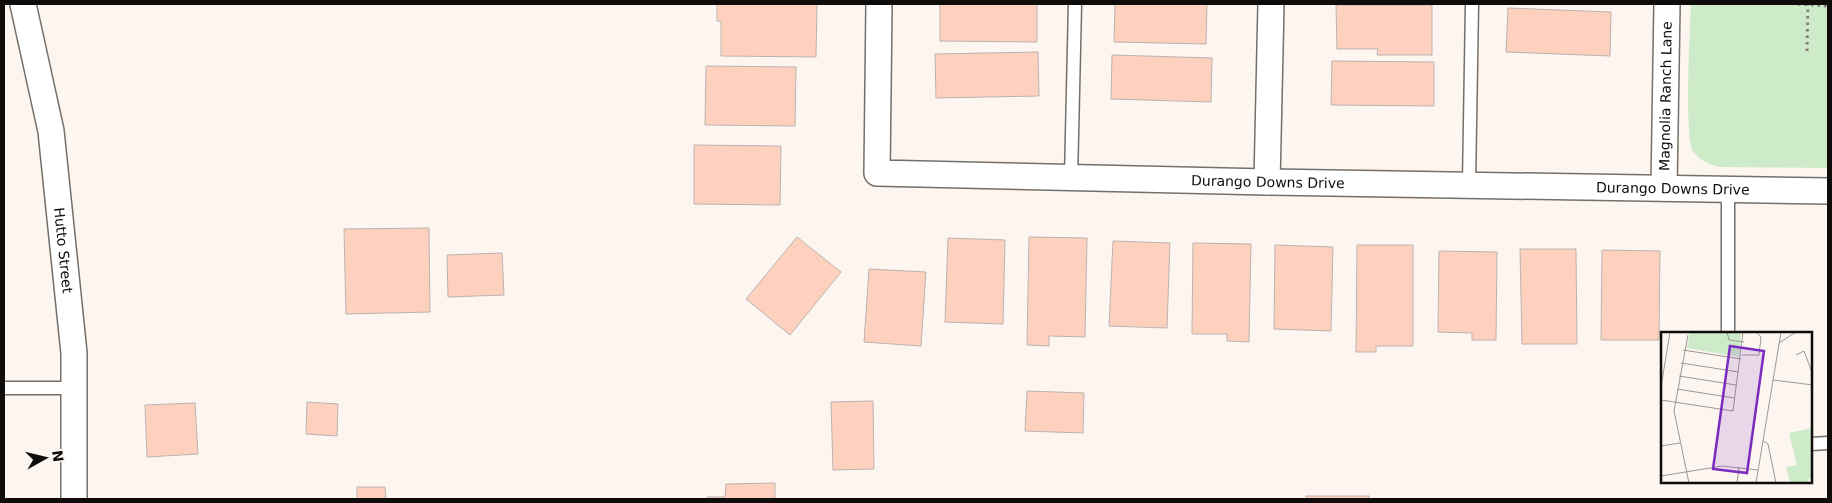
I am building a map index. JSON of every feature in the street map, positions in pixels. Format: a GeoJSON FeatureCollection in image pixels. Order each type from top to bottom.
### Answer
{"type":"FeatureCollection","features":[{"type":"Feature","properties":{"kind":"street","name":"Hutto Street"},"geometry":{"type":"LineString","coordinates":[[24,4],[52,131],[74,353],[74,499]]}},
{"type":"Feature","properties":{"kind":"street","name":"Durango Downs Drive"},"geometry":{"type":"LineString","coordinates":[[879,4],[877,173],[1267,182],[1828,191]]}},
{"type":"Feature","properties":{"kind":"street"},"geometry":{"type":"LineString","coordinates":[[1267,182],[1271,4]]}},
{"type":"Feature","properties":{"kind":"street","name":"Magnolia Ranch Lane"},"geometry":{"type":"LineString","coordinates":[[1664,188],[1667,4]]}},
{"type":"Feature","properties":{"kind":"lane"},"geometry":{"type":"LineString","coordinates":[[1071,178],[1075,4]]}},
{"type":"Feature","properties":{"kind":"lane"},"geometry":{"type":"LineString","coordinates":[[1469,184],[1472,4]]}},
{"type":"Feature","properties":{"kind":"lane"},"geometry":{"type":"LineString","coordinates":[[1728,189],[1728,332]]}},
{"type":"Feature","properties":{"kind":"lane"},"geometry":{"type":"LineString","coordinates":[[4,388],[74,388]]}},
{"type":"Feature","properties":{"kind":"lane"},"geometry":{"type":"LineString","coordinates":[[1812,444],[1828,443]]}},
{"type":"Feature","properties":{"kind":"path"},"geometry":{"type":"LineString","coordinates":[[1798,4],[1828,6]]}},
{"type":"Feature","properties":{"kind":"path"},"geometry":{"type":"LineString","coordinates":[[1806,51],[1808,5]]}},
{"type":"Feature","properties":{"kind":"green space"},"geometry":{"type":"Polygon","coordinates":[[[1691,4],[1828,4],[1828,168],[1718,167],[1704,161],[1695,154],[1690,142],[1689,125],[1688,81],[1691,4]]]}},
{"type":"Feature","properties":{"kind":"building"},"geometry":{"type":"Polygon","coordinates":[[[717,4],[817,4],[816,57],[721,56],[721,21],[717,21],[717,4]]]}},
{"type":"Feature","properties":{"kind":"building"},"geometry":{"type":"Polygon","coordinates":[[[940,4],[1037,4],[1037,42],[940,41],[940,4]]]}},
{"type":"Feature","properties":{"kind":"building"},"geometry":{"type":"Polygon","coordinates":[[[1115,4],[1207,4],[1206,44],[1114,42],[1115,4]]]}},
{"type":"Feature","properties":{"kind":"building"},"geometry":{"type":"Polygon","coordinates":[[[1336,5],[1432,5],[1432,55],[1377,55],[1378,49],[1337,49],[1336,5]]]}},
{"type":"Feature","properties":{"kind":"building"},"geometry":{"type":"Polygon","coordinates":[[[1508,8],[1611,12],[1610,56],[1506,52],[1508,8]]]}},
{"type":"Feature","properties":{"kind":"building"},"geometry":{"type":"Polygon","coordinates":[[[1038,52],[1039,96],[936,98],[935,54],[1038,52]]]}},
{"type":"Feature","properties":{"kind":"building"},"geometry":{"type":"Polygon","coordinates":[[[1112,55],[1212,58],[1211,102],[1111,99],[1112,55]]]}},
{"type":"Feature","properties":{"kind":"building"},"geometry":{"type":"Polygon","coordinates":[[[1332,61],[1434,62],[1434,106],[1331,105],[1332,61]]]}},
{"type":"Feature","properties":{"kind":"building"},"geometry":{"type":"Polygon","coordinates":[[[706,66],[796,67],[795,126],[705,125],[706,66]]]}},
{"type":"Feature","properties":{"kind":"building"},"geometry":{"type":"Polygon","coordinates":[[[694,145],[781,146],[780,205],[694,204],[694,145]]]}},
{"type":"Feature","properties":{"kind":"building"},"geometry":{"type":"Polygon","coordinates":[[[429,228],[430,312],[346,314],[344,229],[429,228]]]}},
{"type":"Feature","properties":{"kind":"building"},"geometry":{"type":"Polygon","coordinates":[[[797,237],[841,272],[790,335],[746,299],[797,237]]]}},
{"type":"Feature","properties":{"kind":"building"},"geometry":{"type":"Polygon","coordinates":[[[1029,237],[1087,238],[1085,337],[1049,336],[1049,346],[1027,345],[1029,237]]]}},
{"type":"Feature","properties":{"kind":"building"},"geometry":{"type":"Polygon","coordinates":[[[948,238],[1005,240],[1003,324],[945,322],[948,238]]]}},
{"type":"Feature","properties":{"kind":"building"},"geometry":{"type":"Polygon","coordinates":[[[1113,241],[1170,243],[1167,328],[1109,326],[1113,241]]]}},
{"type":"Feature","properties":{"kind":"building"},"geometry":{"type":"Polygon","coordinates":[[[1193,243],[1251,244],[1249,342],[1227,341],[1227,334],[1192,334],[1193,243]]]}},
{"type":"Feature","properties":{"kind":"building"},"geometry":{"type":"Polygon","coordinates":[[[1275,245],[1333,247],[1331,331],[1274,329],[1275,245]]]}},
{"type":"Feature","properties":{"kind":"building"},"geometry":{"type":"Polygon","coordinates":[[[1357,245],[1413,245],[1413,346],[1376,346],[1376,352],[1356,352],[1357,245]]]}},
{"type":"Feature","properties":{"kind":"building"},"geometry":{"type":"Polygon","coordinates":[[[1520,249],[1576,249],[1577,344],[1522,344],[1520,249]]]}},
{"type":"Feature","properties":{"kind":"building"},"geometry":{"type":"Polygon","coordinates":[[[1602,250],[1660,251],[1659,340],[1601,340],[1602,250]]]}},
{"type":"Feature","properties":{"kind":"building"},"geometry":{"type":"Polygon","coordinates":[[[1439,251],[1497,252],[1496,340],[1472,340],[1472,333],[1438,332],[1439,251]]]}},
{"type":"Feature","properties":{"kind":"building"},"geometry":{"type":"Polygon","coordinates":[[[502,253],[504,295],[448,297],[447,255],[502,253]]]}},
{"type":"Feature","properties":{"kind":"building"},"geometry":{"type":"Polygon","coordinates":[[[869,269],[926,272],[921,346],[864,342],[869,269]]]}},
{"type":"Feature","properties":{"kind":"building"},"geometry":{"type":"Polygon","coordinates":[[[1027,391],[1084,393],[1083,433],[1025,431],[1027,391]]]}},
{"type":"Feature","properties":{"kind":"building"},"geometry":{"type":"Polygon","coordinates":[[[873,401],[874,469],[833,470],[831,402],[873,401]]]}},
{"type":"Feature","properties":{"kind":"building"},"geometry":{"type":"Polygon","coordinates":[[[307,402],[338,404],[337,436],[306,434],[307,402]]]}},
{"type":"Feature","properties":{"kind":"building"},"geometry":{"type":"Polygon","coordinates":[[[195,403],[198,454],[147,457],[145,405],[195,403]]]}},
{"type":"Feature","properties":{"kind":"building"},"geometry":{"type":"Polygon","coordinates":[[[775,483],[775,499],[707,499],[707,497],[725,497],[726,484],[775,483]]]}},
{"type":"Feature","properties":{"kind":"building"},"geometry":{"type":"Polygon","coordinates":[[[357,487],[385,487],[386,499],[357,499],[357,487]]]}},
{"type":"Feature","properties":{"kind":"building"},"geometry":{"type":"Polygon","coordinates":[[[1306,496],[1369,496],[1369,499],[1306,499],[1306,496]]]}}]}
